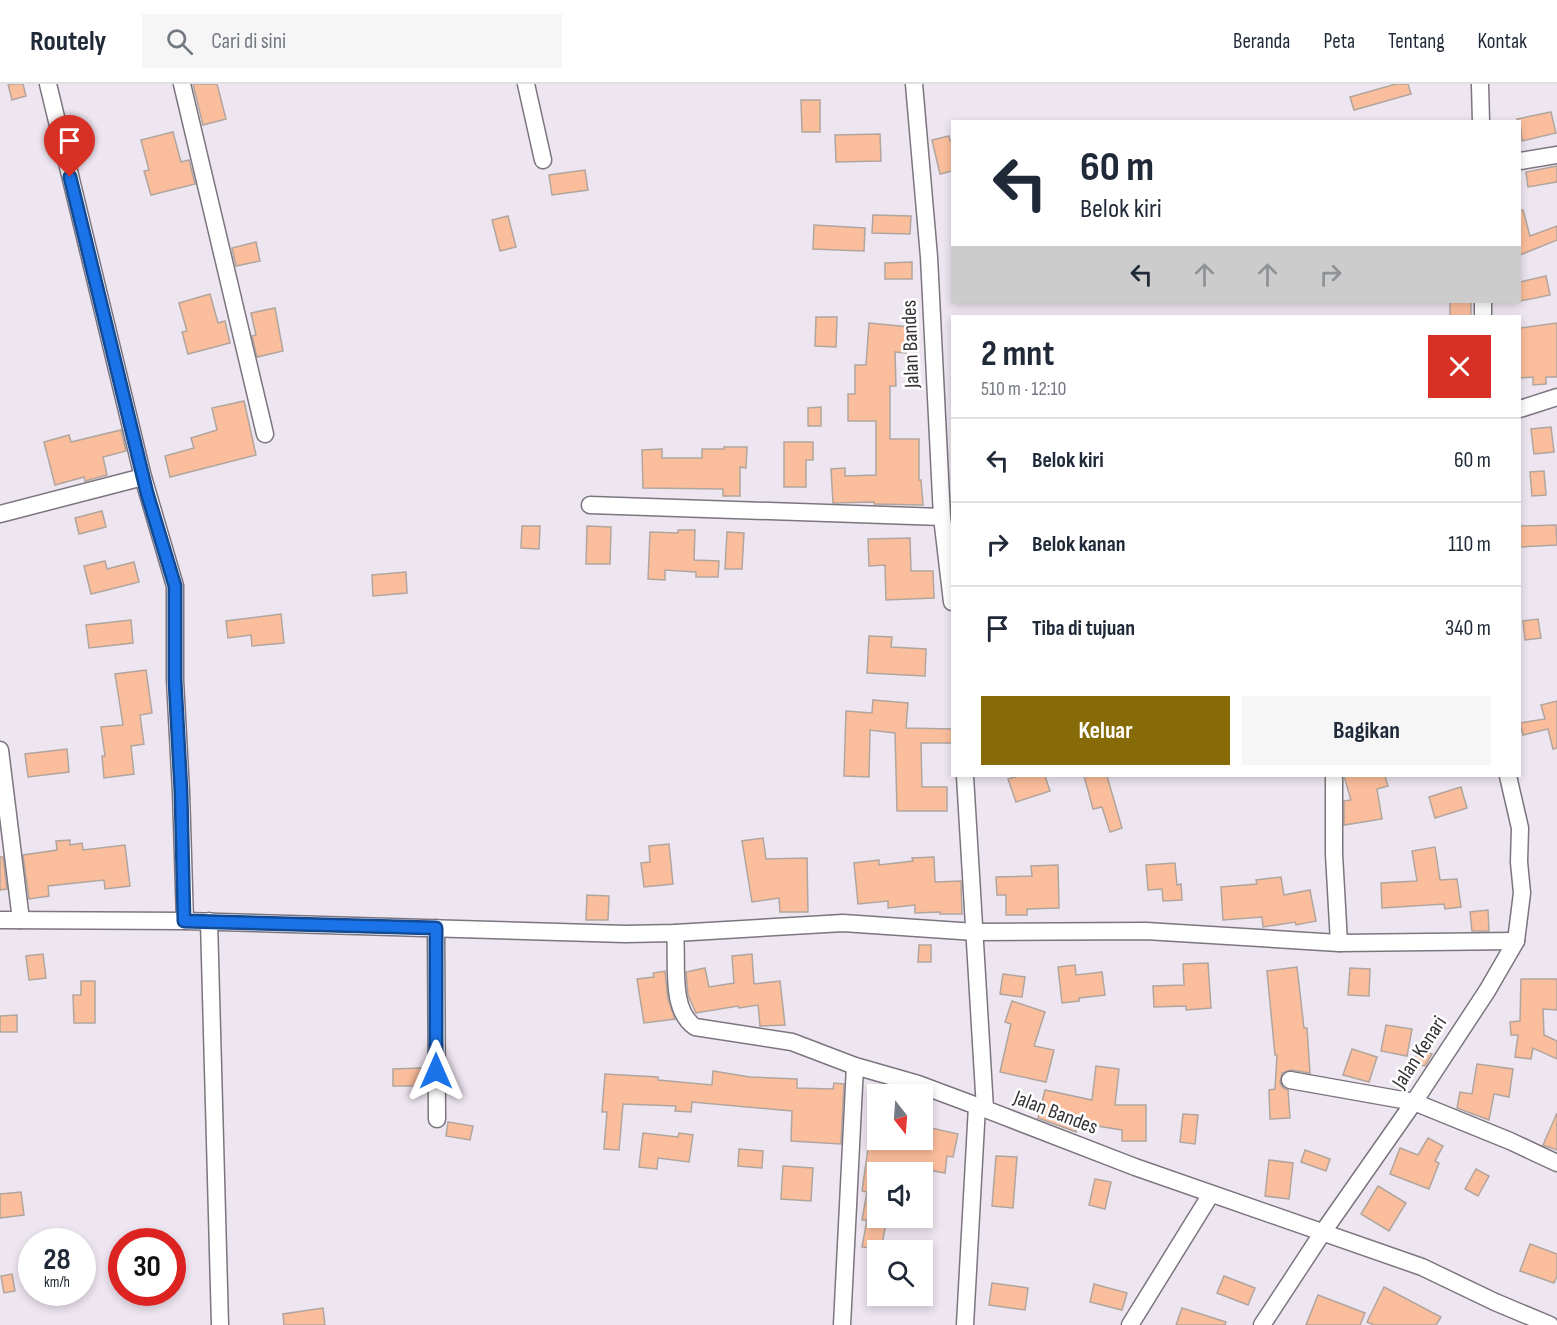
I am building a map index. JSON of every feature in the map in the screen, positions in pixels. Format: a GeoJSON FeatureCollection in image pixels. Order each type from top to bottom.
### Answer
{"type":"FeatureCollection","features":[{"type":"Feature","properties":{"kind":"street"},"geometry":{"type":"LineString","coordinates":[[48,84],[143,477],[175,586],[175,680],[181,792],[184,921]]}},
{"type":"Feature","properties":{"kind":"street"},"geometry":{"type":"LineString","coordinates":[[182,84],[265,434]]}},
{"type":"Feature","properties":{"kind":"street"},"geometry":{"type":"LineString","coordinates":[[526,84],[543,160]]}},
{"type":"Feature","properties":{"kind":"street","name":"Jalan Bandes"},"geometry":{"type":"LineString","coordinates":[[914,84],[929,257],[942,517],[951,594]]}},
{"type":"Feature","properties":{"kind":"street"},"geometry":{"type":"LineString","coordinates":[[1480,84],[1481,120]]}},
{"type":"Feature","properties":{"kind":"street"},"geometry":{"type":"LineString","coordinates":[[1521,161],[1557,155]]}},
{"type":"Feature","properties":{"kind":"street"},"geometry":{"type":"LineString","coordinates":[[1521,410],[1557,397]]}},
{"type":"Feature","properties":{"kind":"street"},"geometry":{"type":"LineString","coordinates":[[0,514],[143,477]]}},
{"type":"Feature","properties":{"kind":"street"},"geometry":{"type":"LineString","coordinates":[[590,505],[942,517]]}},
{"type":"Feature","properties":{"kind":"street"},"geometry":{"type":"LineString","coordinates":[[0,750],[21,920]]}},
{"type":"Feature","properties":{"kind":"street","name":"Jalan Bandes"},"geometry":{"type":"LineString","coordinates":[[965,777],[975,932],[981,1108],[1211,1194],[1422,1267],[1550,1325]]}},
{"type":"Feature","properties":{"kind":"street","name":"Jalan Kenari"},"geometry":{"type":"LineString","coordinates":[[1262,1325],[1323,1232],[1414,1102],[1487,991],[1516,941],[1522,893],[1519,862],[1520,828],[1508,777]]}},
{"type":"Feature","properties":{"kind":"street"},"geometry":{"type":"LineString","coordinates":[[1334,778],[1334,854],[1339,943]]}},
{"type":"Feature","properties":{"kind":"street"},"geometry":{"type":"LineString","coordinates":[[0,920],[209,921],[625,934],[843,923],[975,932],[1146,931],[1339,943],[1516,941]]}},
{"type":"Feature","properties":{"kind":"street"},"geometry":{"type":"LineString","coordinates":[[209,921],[220,1325]]}},
{"type":"Feature","properties":{"kind":"street"},"geometry":{"type":"LineString","coordinates":[[436,928],[437,1119]]}},
{"type":"Feature","properties":{"kind":"street"},"geometry":{"type":"LineString","coordinates":[[675,933],[676,993],[681,1009],[691,1024],[701,1029],[792,1042],[855,1066],[918,1084],[981,1108],[965,1325]]}},
{"type":"Feature","properties":{"kind":"street"},"geometry":{"type":"LineString","coordinates":[[842,1325],[855,1066]]}},
{"type":"Feature","properties":{"kind":"street"},"geometry":{"type":"LineString","coordinates":[[1290,1080],[1414,1102],[1557,1163]]}},
{"type":"Feature","properties":{"kind":"street"},"geometry":{"type":"LineString","coordinates":[[1130,1325],[1211,1194]]}},
{"type":"Feature","properties":{"kind":"building"},"geometry":{"type":"Polygon","coordinates":[[[8,84],[23,84],[26,96],[12,100],[8,84]]]}},
{"type":"Feature","properties":{"kind":"building"},"geometry":{"type":"Polygon","coordinates":[[[193,84],[217,84],[226,119],[203,125],[193,84]]]}},
{"type":"Feature","properties":{"kind":"building"},"geometry":{"type":"Polygon","coordinates":[[[1396,84],[1408,84],[1411,94],[1354,110],[1350,97],[1396,84]]]}},
{"type":"Feature","properties":{"kind":"building"},"geometry":{"type":"Polygon","coordinates":[[[801,100],[820,100],[820,132],[802,132],[801,100]]]}},
{"type":"Feature","properties":{"kind":"building"},"geometry":{"type":"Polygon","coordinates":[[[1551,112],[1556,133],[1522,141],[1521,120],[1517,119],[1551,112]]]}},
{"type":"Feature","properties":{"kind":"building"},"geometry":{"type":"Polygon","coordinates":[[[173,132],[181,162],[189,160],[195,184],[151,195],[144,171],[149,170],[141,140],[173,132]]]}},
{"type":"Feature","properties":{"kind":"building"},"geometry":{"type":"Polygon","coordinates":[[[880,134],[881,161],[836,162],[835,135],[880,134]]]}},
{"type":"Feature","properties":{"kind":"building"},"geometry":{"type":"Polygon","coordinates":[[[949,136],[951,171],[940,174],[932,140],[949,136]]]}},
{"type":"Feature","properties":{"kind":"building"},"geometry":{"type":"Polygon","coordinates":[[[1557,166],[1557,182],[1528,187],[1526,172],[1557,166]]]}},
{"type":"Feature","properties":{"kind":"building"},"geometry":{"type":"Polygon","coordinates":[[[585,170],[588,190],[552,195],[549,175],[585,170]]]}},
{"type":"Feature","properties":{"kind":"building"},"geometry":{"type":"Polygon","coordinates":[[[1523,210],[1530,236],[1557,226],[1557,240],[1521,255],[1521,211],[1523,210]]]}},
{"type":"Feature","properties":{"kind":"building"},"geometry":{"type":"Polygon","coordinates":[[[873,215],[911,216],[910,234],[872,233],[873,215]]]}},
{"type":"Feature","properties":{"kind":"building"},"geometry":{"type":"Polygon","coordinates":[[[508,216],[516,247],[500,251],[492,220],[508,216]]]}},
{"type":"Feature","properties":{"kind":"building"},"geometry":{"type":"Polygon","coordinates":[[[814,225],[865,228],[864,251],[813,249],[814,225]]]}},
{"type":"Feature","properties":{"kind":"building"},"geometry":{"type":"Polygon","coordinates":[[[256,242],[260,261],[236,266],[232,248],[256,242]]]}},
{"type":"Feature","properties":{"kind":"building"},"geometry":{"type":"Polygon","coordinates":[[[912,262],[912,279],[885,279],[885,263],[912,262]]]}},
{"type":"Feature","properties":{"kind":"building"},"geometry":{"type":"Polygon","coordinates":[[[1546,276],[1550,295],[1521,301],[1521,282],[1546,276]]]}},
{"type":"Feature","properties":{"kind":"building"},"geometry":{"type":"Polygon","coordinates":[[[210,294],[218,323],[225,321],[230,343],[188,354],[182,332],[187,331],[179,303],[210,294]]]}},
{"type":"Feature","properties":{"kind":"building"},"geometry":{"type":"Polygon","coordinates":[[[1450,303],[1471,303],[1471,315],[1450,315],[1450,303]]]}},
{"type":"Feature","properties":{"kind":"building"},"geometry":{"type":"Polygon","coordinates":[[[275,308],[283,351],[257,357],[252,336],[256,335],[251,313],[275,308]]]}},
{"type":"Feature","properties":{"kind":"building"},"geometry":{"type":"Polygon","coordinates":[[[816,317],[837,317],[836,347],[815,346],[816,317]]]}},
{"type":"Feature","properties":{"kind":"building"},"geometry":{"type":"Polygon","coordinates":[[[869,323],[909,327],[906,353],[895,352],[896,386],[890,386],[890,439],[919,439],[919,480],[921,480],[923,505],[874,504],[874,502],[833,503],[831,469],[845,468],[845,476],[876,475],[876,421],[848,421],[848,394],[855,394],[855,365],[866,365],[869,323]]]}},
{"type":"Feature","properties":{"kind":"building"},"geometry":{"type":"Polygon","coordinates":[[[1557,323],[1557,377],[1546,377],[1546,384],[1533,385],[1533,377],[1521,378],[1521,328],[1557,323]]]}},
{"type":"Feature","properties":{"kind":"building"},"geometry":{"type":"Polygon","coordinates":[[[244,401],[256,455],[170,477],[165,456],[194,448],[191,438],[217,430],[212,408],[244,401]]]}},
{"type":"Feature","properties":{"kind":"building"},"geometry":{"type":"Polygon","coordinates":[[[821,407],[821,426],[808,426],[808,408],[821,407]]]}},
{"type":"Feature","properties":{"kind":"building"},"geometry":{"type":"Polygon","coordinates":[[[1551,427],[1554,452],[1534,454],[1531,429],[1551,427]]]}},
{"type":"Feature","properties":{"kind":"building"},"geometry":{"type":"Polygon","coordinates":[[[121,430],[126,451],[103,457],[107,475],[85,481],[84,477],[55,485],[44,442],[69,435],[71,442],[121,430]]]}},
{"type":"Feature","properties":{"kind":"building"},"geometry":{"type":"Polygon","coordinates":[[[784,442],[813,442],[813,460],[806,460],[806,487],[784,487],[784,442]]]}},
{"type":"Feature","properties":{"kind":"building"},"geometry":{"type":"Polygon","coordinates":[[[724,447],[747,447],[746,468],[740,467],[740,496],[723,496],[723,489],[643,488],[642,450],[662,449],[662,458],[702,458],[702,449],[724,449],[724,447]]]}},
{"type":"Feature","properties":{"kind":"building"},"geometry":{"type":"Polygon","coordinates":[[[1544,471],[1546,495],[1532,496],[1530,472],[1544,471]]]}},
{"type":"Feature","properties":{"kind":"building"},"geometry":{"type":"Polygon","coordinates":[[[102,511],[106,527],[79,534],[75,518],[102,511]]]}},
{"type":"Feature","properties":{"kind":"building"},"geometry":{"type":"Polygon","coordinates":[[[1556,525],[1557,545],[1521,547],[1521,526],[1556,525]]]}},
{"type":"Feature","properties":{"kind":"building"},"geometry":{"type":"Polygon","coordinates":[[[522,526],[540,526],[539,549],[521,548],[522,526]]]}},
{"type":"Feature","properties":{"kind":"building"},"geometry":{"type":"Polygon","coordinates":[[[587,526],[611,527],[610,564],[586,564],[587,526]]]}},
{"type":"Feature","properties":{"kind":"building"},"geometry":{"type":"Polygon","coordinates":[[[678,530],[695,530],[694,560],[719,561],[718,577],[696,577],[696,572],[665,570],[665,580],[648,579],[650,532],[678,533],[678,530]]]}},
{"type":"Feature","properties":{"kind":"building"},"geometry":{"type":"Polygon","coordinates":[[[727,532],[744,533],[742,569],[725,569],[727,532]]]}},
{"type":"Feature","properties":{"kind":"building"},"geometry":{"type":"Polygon","coordinates":[[[910,538],[911,571],[933,571],[934,598],[886,600],[885,565],[869,566],[868,539],[910,538]]]}},
{"type":"Feature","properties":{"kind":"building"},"geometry":{"type":"Polygon","coordinates":[[[105,561],[107,569],[134,562],[139,582],[91,594],[84,566],[105,561]]]}},
{"type":"Feature","properties":{"kind":"building"},"geometry":{"type":"Polygon","coordinates":[[[406,572],[407,593],[373,596],[372,575],[406,572]]]}},
{"type":"Feature","properties":{"kind":"building"},"geometry":{"type":"Polygon","coordinates":[[[281,614],[284,643],[252,646],[251,635],[228,638],[226,621],[281,614]]]}},
{"type":"Feature","properties":{"kind":"building"},"geometry":{"type":"Polygon","coordinates":[[[1538,619],[1541,638],[1525,640],[1523,621],[1538,619]]]}},
{"type":"Feature","properties":{"kind":"building"},"geometry":{"type":"Polygon","coordinates":[[[131,620],[133,643],[89,648],[86,625],[131,620]]]}},
{"type":"Feature","properties":{"kind":"building"},"geometry":{"type":"Polygon","coordinates":[[[869,636],[892,637],[891,647],[926,649],[925,676],[867,673],[869,636]]]}},
{"type":"Feature","properties":{"kind":"building"},"geometry":{"type":"Polygon","coordinates":[[[146,670],[152,713],[140,715],[144,744],[131,746],[134,774],[104,778],[102,756],[105,756],[101,727],[123,725],[115,674],[146,670]]]}},
{"type":"Feature","properties":{"kind":"building"},"geometry":{"type":"Polygon","coordinates":[[[873,700],[908,703],[906,728],[951,729],[951,743],[921,743],[922,787],[947,787],[947,811],[897,811],[895,733],[870,730],[869,777],[844,776],[846,711],[872,713],[873,700]]]}},
{"type":"Feature","properties":{"kind":"building"},"geometry":{"type":"Polygon","coordinates":[[[1557,701],[1557,748],[1553,749],[1548,729],[1523,735],[1521,723],[1545,719],[1541,705],[1557,701]]]}},
{"type":"Feature","properties":{"kind":"building"},"geometry":{"type":"Polygon","coordinates":[[[67,749],[69,772],[28,777],[25,754],[67,749]]]}},
{"type":"Feature","properties":{"kind":"building"},"geometry":{"type":"Polygon","coordinates":[[[1045,777],[1050,791],[1016,802],[1008,779],[1045,777]]]}},
{"type":"Feature","properties":{"kind":"building"},"geometry":{"type":"Polygon","coordinates":[[[1084,777],[1107,777],[1122,828],[1110,832],[1102,807],[1093,809],[1084,777]]]}},
{"type":"Feature","properties":{"kind":"building"},"geometry":{"type":"Polygon","coordinates":[[[1344,777],[1385,777],[1388,786],[1377,789],[1382,819],[1344,825],[1344,801],[1351,800],[1344,777]]]}},
{"type":"Feature","properties":{"kind":"building"},"geometry":{"type":"Polygon","coordinates":[[[1461,787],[1467,808],[1435,818],[1429,797],[1461,787]]]}},
{"type":"Feature","properties":{"kind":"building"},"geometry":{"type":"Polygon","coordinates":[[[763,838],[766,859],[807,858],[808,912],[780,912],[779,898],[752,902],[742,841],[763,838]]]}},
{"type":"Feature","properties":{"kind":"building"},"geometry":{"type":"Polygon","coordinates":[[[70,840],[70,845],[82,843],[83,850],[125,845],[130,886],[105,889],[104,880],[48,886],[49,896],[29,899],[23,855],[57,850],[56,841],[70,840]]]}},
{"type":"Feature","properties":{"kind":"building"},"geometry":{"type":"Polygon","coordinates":[[[669,844],[673,884],[644,887],[641,863],[650,862],[649,846],[669,844]]]}},
{"type":"Feature","properties":{"kind":"building"},"geometry":{"type":"Polygon","coordinates":[[[1435,847],[1440,880],[1457,879],[1461,907],[1445,909],[1444,904],[1382,908],[1381,883],[1417,881],[1412,851],[1435,847]]]}},
{"type":"Feature","properties":{"kind":"building"},"geometry":{"type":"Polygon","coordinates":[[[0,857],[3,857],[7,889],[0,890],[0,857]]]}},
{"type":"Feature","properties":{"kind":"building"},"geometry":{"type":"Polygon","coordinates":[[[934,857],[935,882],[961,881],[962,914],[915,913],[915,905],[888,908],[888,901],[858,904],[854,863],[879,860],[879,865],[913,861],[912,858],[934,857]]]}},
{"type":"Feature","properties":{"kind":"building"},"geometry":{"type":"Polygon","coordinates":[[[1175,863],[1177,885],[1181,884],[1182,900],[1163,901],[1162,889],[1148,890],[1146,865],[1175,863]]]}},
{"type":"Feature","properties":{"kind":"building"},"geometry":{"type":"Polygon","coordinates":[[[1058,865],[1059,908],[1027,909],[1027,915],[1006,915],[1006,895],[997,895],[996,877],[1032,876],[1031,866],[1058,865]]]}},
{"type":"Feature","properties":{"kind":"building"},"geometry":{"type":"Polygon","coordinates":[[[1281,877],[1284,895],[1310,890],[1316,921],[1263,927],[1262,917],[1223,920],[1221,887],[1257,884],[1256,880],[1281,877]]]}},
{"type":"Feature","properties":{"kind":"building"},"geometry":{"type":"Polygon","coordinates":[[[587,895],[609,896],[608,920],[586,920],[587,895]]]}},
{"type":"Feature","properties":{"kind":"building"},"geometry":{"type":"Polygon","coordinates":[[[1488,910],[1489,931],[1472,931],[1470,912],[1488,910]]]}},
{"type":"Feature","properties":{"kind":"building"},"geometry":{"type":"Polygon","coordinates":[[[919,945],[931,945],[931,962],[918,962],[919,945]]]}},
{"type":"Feature","properties":{"kind":"building"},"geometry":{"type":"Polygon","coordinates":[[[43,954],[46,978],[29,980],[26,956],[43,954]]]}},
{"type":"Feature","properties":{"kind":"building"},"geometry":{"type":"Polygon","coordinates":[[[752,954],[754,984],[780,981],[785,1025],[760,1026],[758,1005],[696,1013],[688,995],[686,972],[705,968],[709,987],[734,983],[732,956],[752,954]]]}},
{"type":"Feature","properties":{"kind":"building"},"geometry":{"type":"Polygon","coordinates":[[[1208,963],[1211,1008],[1186,1010],[1186,1006],[1154,1007],[1153,986],[1184,985],[1183,964],[1208,963]]]}},
{"type":"Feature","properties":{"kind":"building"},"geometry":{"type":"Polygon","coordinates":[[[1075,965],[1076,975],[1102,972],[1105,995],[1079,998],[1079,1001],[1062,1003],[1058,967],[1075,965]]]}},
{"type":"Feature","properties":{"kind":"building"},"geometry":{"type":"Polygon","coordinates":[[[1297,967],[1304,1028],[1307,1028],[1310,1073],[1291,1070],[1282,1073],[1280,1083],[1288,1090],[1290,1118],[1270,1119],[1269,1090],[1275,1089],[1277,1055],[1275,1055],[1267,971],[1297,967]]]}},
{"type":"Feature","properties":{"kind":"building"},"geometry":{"type":"Polygon","coordinates":[[[1350,968],[1370,969],[1369,996],[1348,995],[1350,968]]]}},
{"type":"Feature","properties":{"kind":"building"},"geometry":{"type":"Polygon","coordinates":[[[665,971],[668,999],[675,1019],[644,1023],[637,979],[654,977],[653,973],[665,971]]]}},
{"type":"Feature","properties":{"kind":"building"},"geometry":{"type":"Polygon","coordinates":[[[1003,974],[1025,977],[1022,997],[1000,994],[1003,974]]]}},
{"type":"Feature","properties":{"kind":"building"},"geometry":{"type":"Polygon","coordinates":[[[1521,979],[1557,979],[1557,1010],[1543,1009],[1544,1035],[1557,1041],[1557,1059],[1533,1048],[1531,1059],[1515,1057],[1518,1035],[1511,1035],[1510,1022],[1520,1021],[1521,979]]]}},
{"type":"Feature","properties":{"kind":"building"},"geometry":{"type":"Polygon","coordinates":[[[81,981],[95,981],[95,1023],[74,1023],[73,995],[81,995],[81,981]]]}},
{"type":"Feature","properties":{"kind":"building"},"geometry":{"type":"Polygon","coordinates":[[[1012,1001],[1045,1012],[1034,1046],[1054,1050],[1046,1082],[1000,1072],[1011,1024],[1005,1022],[1012,1001]]]}},
{"type":"Feature","properties":{"kind":"building"},"geometry":{"type":"Polygon","coordinates":[[[17,1015],[17,1032],[0,1032],[0,1016],[17,1015]]]}},
{"type":"Feature","properties":{"kind":"building"},"geometry":{"type":"Polygon","coordinates":[[[1386,1025],[1412,1029],[1407,1056],[1381,1051],[1386,1025]]]}},
{"type":"Feature","properties":{"kind":"building"},"geometry":{"type":"Polygon","coordinates":[[[1352,1049],[1377,1057],[1369,1082],[1343,1075],[1352,1049]]]}},
{"type":"Feature","properties":{"kind":"building"},"geometry":{"type":"Polygon","coordinates":[[[1417,1050],[1432,1054],[1425,1066],[1414,1064],[1417,1050]]]}},
{"type":"Feature","properties":{"kind":"building"},"geometry":{"type":"Polygon","coordinates":[[[1477,1064],[1513,1069],[1509,1097],[1494,1094],[1489,1120],[1457,1108],[1460,1092],[1472,1094],[1477,1064]]]}},
{"type":"Feature","properties":{"kind":"building"},"geometry":{"type":"Polygon","coordinates":[[[1096,1066],[1119,1069],[1115,1105],[1146,1105],[1146,1141],[1122,1141],[1122,1130],[1078,1123],[1076,1132],[1038,1118],[1045,1090],[1092,1100],[1096,1066]]]}},
{"type":"Feature","properties":{"kind":"building"},"geometry":{"type":"Polygon","coordinates":[[[422,1068],[422,1086],[393,1086],[393,1069],[422,1068]]]}},
{"type":"Feature","properties":{"kind":"building"},"geometry":{"type":"Polygon","coordinates":[[[713,1071],[750,1077],[797,1079],[797,1088],[833,1089],[834,1083],[844,1084],[841,1144],[791,1141],[792,1111],[692,1102],[691,1112],[675,1111],[676,1106],[623,1104],[619,1150],[604,1149],[607,1112],[602,1112],[605,1074],[658,1077],[658,1080],[712,1085],[713,1071]]]}},
{"type":"Feature","properties":{"kind":"building"},"geometry":{"type":"Polygon","coordinates":[[[1557,1113],[1557,1150],[1543,1145],[1557,1113]]]}},
{"type":"Feature","properties":{"kind":"building"},"geometry":{"type":"Polygon","coordinates":[[[1183,1114],[1198,1115],[1195,1144],[1180,1142],[1183,1114]]]}},
{"type":"Feature","properties":{"kind":"building"},"geometry":{"type":"Polygon","coordinates":[[[448,1122],[473,1126],[470,1140],[446,1136],[448,1122]]]}},
{"type":"Feature","properties":{"kind":"building"},"geometry":{"type":"Polygon","coordinates":[[[933,1128],[958,1134],[953,1157],[947,1156],[945,1173],[933,1171],[933,1162],[867,1162],[867,1192],[862,1191],[868,1150],[933,1150],[933,1128]]]}},
{"type":"Feature","properties":{"kind":"building"},"geometry":{"type":"Polygon","coordinates":[[[643,1133],[678,1137],[679,1133],[693,1135],[689,1162],[658,1158],[657,1169],[639,1167],[643,1133]]]}},
{"type":"Feature","properties":{"kind":"building"},"geometry":{"type":"Polygon","coordinates":[[[1428,1138],[1443,1146],[1435,1161],[1439,1163],[1429,1189],[1390,1174],[1400,1148],[1418,1155],[1428,1138]]]}},
{"type":"Feature","properties":{"kind":"building"},"geometry":{"type":"Polygon","coordinates":[[[739,1149],[763,1151],[762,1168],[738,1166],[739,1149]]]}},
{"type":"Feature","properties":{"kind":"building"},"geometry":{"type":"Polygon","coordinates":[[[1305,1150],[1330,1159],[1326,1171],[1301,1162],[1305,1150]]]}},
{"type":"Feature","properties":{"kind":"building"},"geometry":{"type":"Polygon","coordinates":[[[996,1156],[1017,1157],[1013,1208],[992,1206],[996,1156]]]}},
{"type":"Feature","properties":{"kind":"building"},"geometry":{"type":"Polygon","coordinates":[[[1269,1160],[1293,1163],[1289,1199],[1265,1196],[1269,1160]]]}},
{"type":"Feature","properties":{"kind":"building"},"geometry":{"type":"Polygon","coordinates":[[[783,1166],[813,1168],[811,1201],[781,1199],[783,1166]]]}},
{"type":"Feature","properties":{"kind":"building"},"geometry":{"type":"Polygon","coordinates":[[[1476,1169],[1489,1176],[1478,1196],[1465,1189],[1476,1169]]]}},
{"type":"Feature","properties":{"kind":"building"},"geometry":{"type":"Polygon","coordinates":[[[1095,1179],[1111,1182],[1105,1209],[1089,1205],[1095,1179]]]}},
{"type":"Feature","properties":{"kind":"building"},"geometry":{"type":"Polygon","coordinates":[[[1378,1186],[1406,1203],[1389,1231],[1361,1214],[1378,1186]]]}},
{"type":"Feature","properties":{"kind":"building"},"geometry":{"type":"Polygon","coordinates":[[[21,1192],[24,1215],[0,1218],[0,1194],[21,1192]]]}},
{"type":"Feature","properties":{"kind":"building"},"geometry":{"type":"Polygon","coordinates":[[[867,1192],[867,1220],[862,1220],[867,1192]]]}},
{"type":"Feature","properties":{"kind":"building"},"geometry":{"type":"Polygon","coordinates":[[[867,1220],[867,1228],[885,1228],[883,1240],[867,1240],[867,1248],[862,1247],[867,1220]]]}},
{"type":"Feature","properties":{"kind":"building"},"geometry":{"type":"Polygon","coordinates":[[[1530,1244],[1557,1254],[1557,1276],[1554,1283],[1520,1271],[1530,1244]]]}},
{"type":"Feature","properties":{"kind":"building"},"geometry":{"type":"Polygon","coordinates":[[[12,1274],[15,1291],[4,1293],[1,1276],[12,1274]]]}},
{"type":"Feature","properties":{"kind":"building"},"geometry":{"type":"Polygon","coordinates":[[[1224,1276],[1255,1288],[1248,1305],[1217,1293],[1224,1276]]]}},
{"type":"Feature","properties":{"kind":"building"},"geometry":{"type":"Polygon","coordinates":[[[992,1283],[1028,1288],[1025,1310],[989,1305],[992,1283]]]}},
{"type":"Feature","properties":{"kind":"building"},"geometry":{"type":"Polygon","coordinates":[[[1094,1284],[1127,1293],[1122,1310],[1090,1302],[1094,1284]]]}},
{"type":"Feature","properties":{"kind":"building"},"geometry":{"type":"Polygon","coordinates":[[[1384,1287],[1441,1317],[1436,1325],[1374,1325],[1367,1322],[1384,1287]]]}},
{"type":"Feature","properties":{"kind":"building"},"geometry":{"type":"Polygon","coordinates":[[[1318,1295],[1365,1313],[1360,1325],[1306,1325],[1318,1295]]]}},
{"type":"Feature","properties":{"kind":"building"},"geometry":{"type":"Polygon","coordinates":[[[323,1308],[325,1325],[284,1325],[283,1314],[323,1308]]]}},
{"type":"Feature","properties":{"kind":"building"},"geometry":{"type":"Polygon","coordinates":[[[1182,1308],[1226,1322],[1225,1325],[1176,1325],[1182,1308]]]}},
{"type":"Feature","properties":{"kind":"route"},"geometry":{"type":"LineString","coordinates":[[70,177],[147,493],[175,586],[175,680],[181,792],[184,921],[436,928],[436,1071]]}}]}
